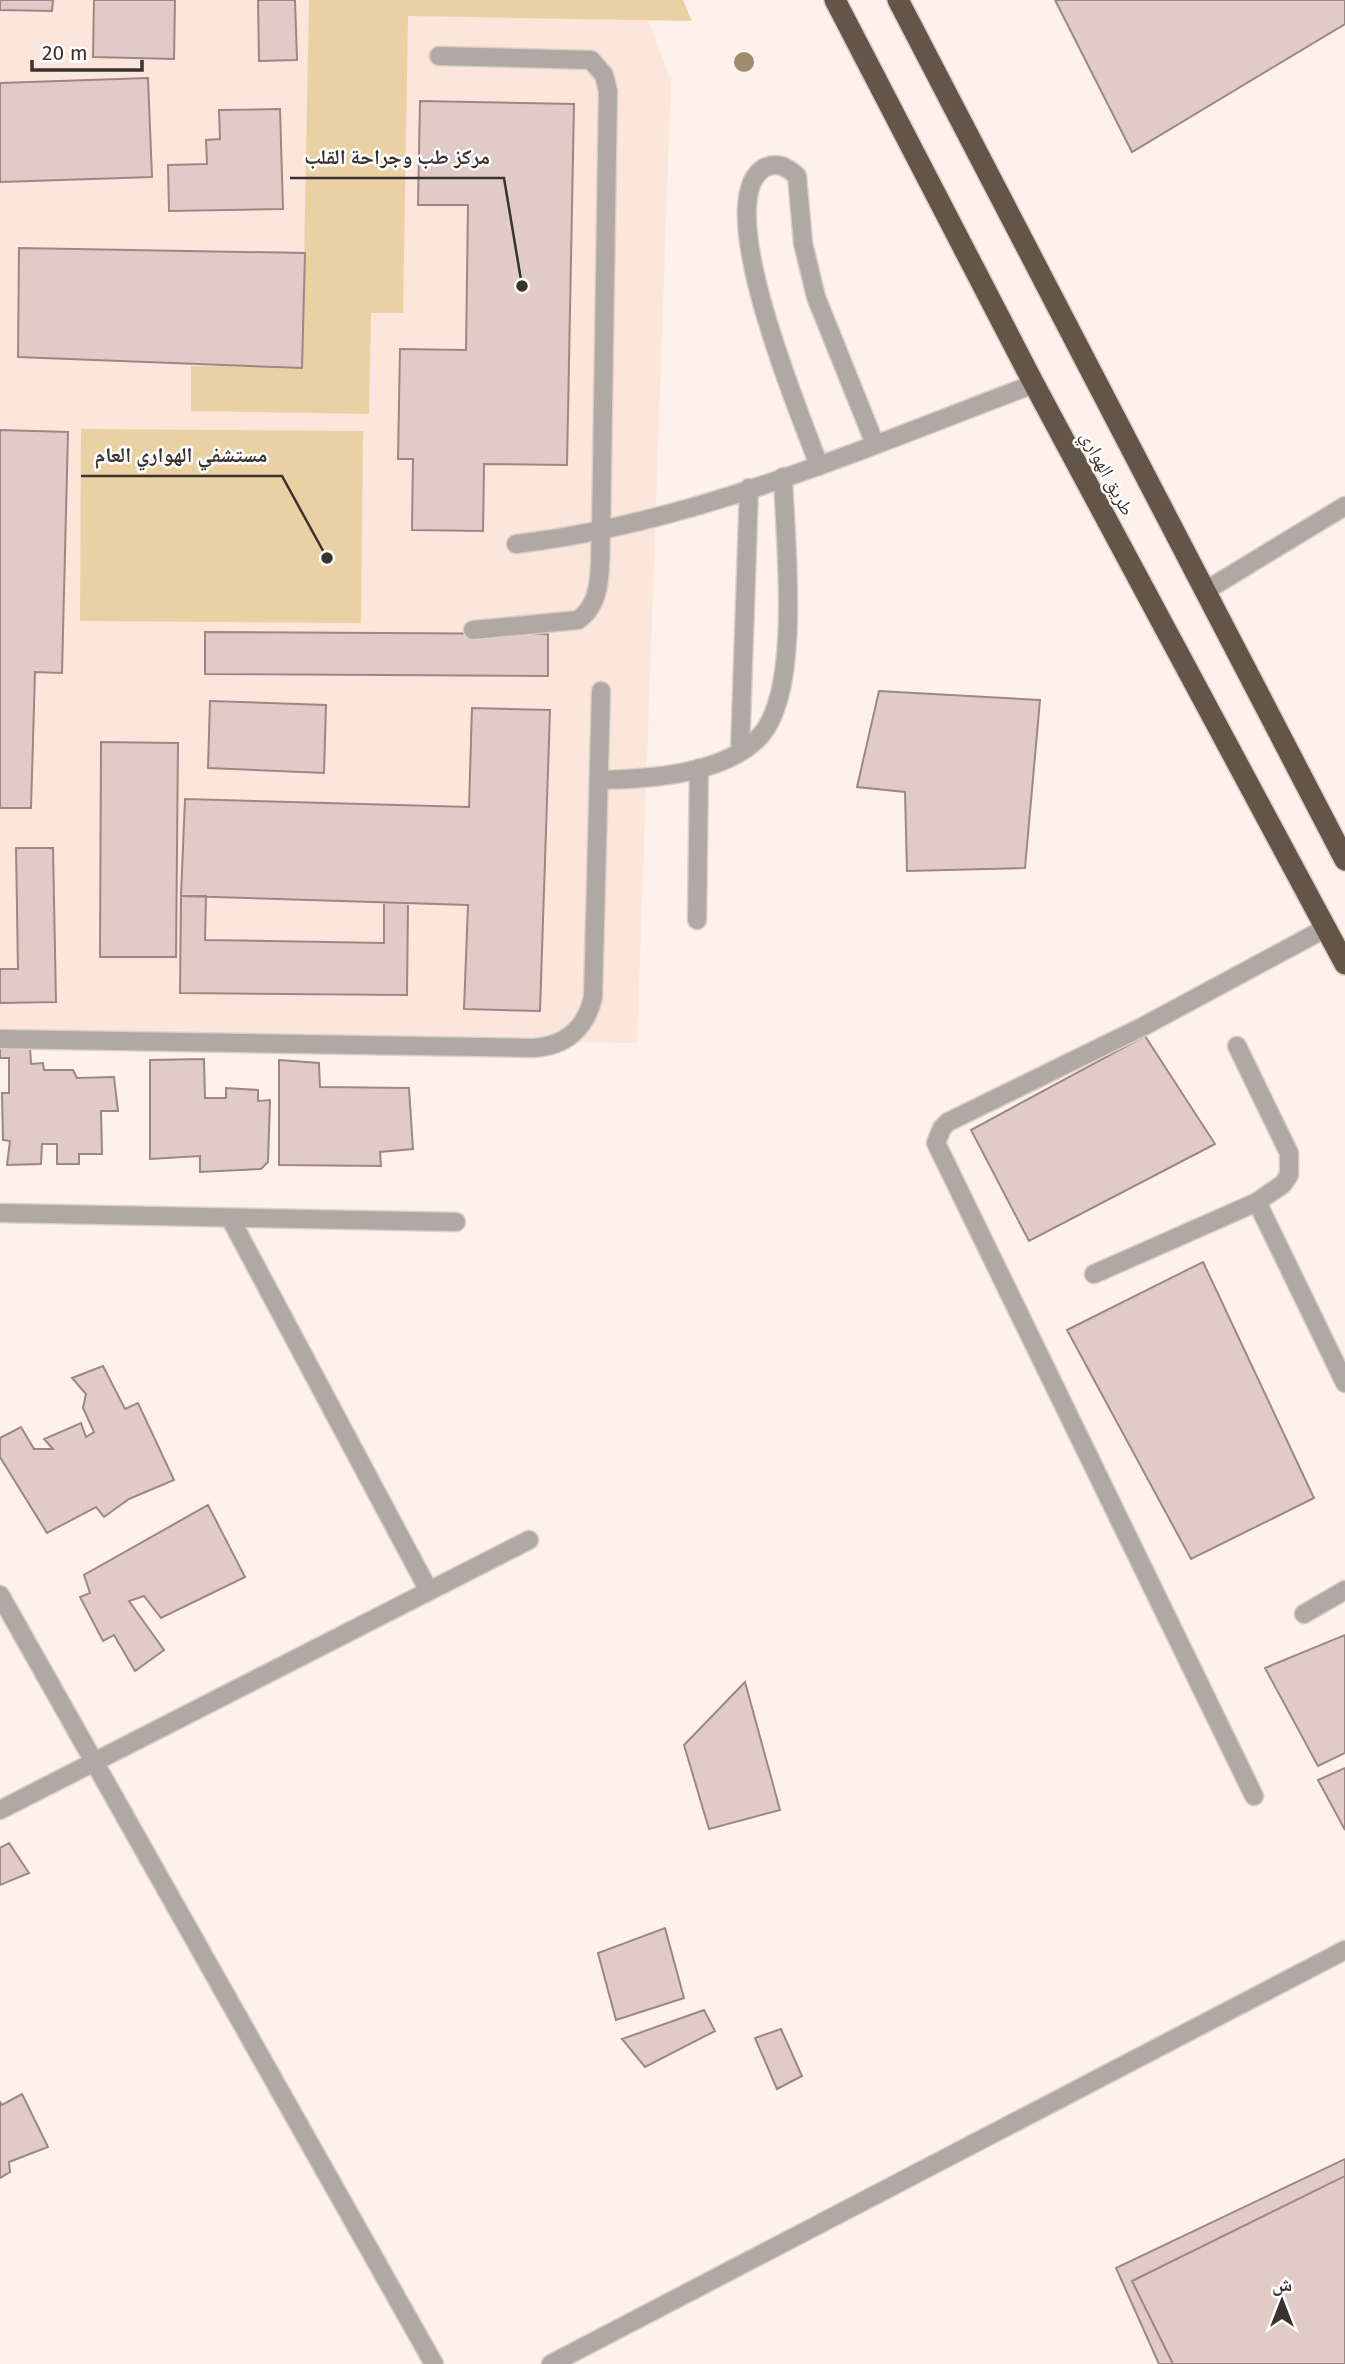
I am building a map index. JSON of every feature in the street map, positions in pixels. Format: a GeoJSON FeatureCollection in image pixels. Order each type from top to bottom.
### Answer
{"type":"FeatureCollection","features":[{"type":"Feature","properties":{"kind":"highway","name":"طريق الهواري"},"geometry":{"type":"LineString","coordinates":[[835,0],[1034,384],[1345,964]]}},
{"type":"Feature","properties":{"kind":"highway","name":"طريق الهواري"},"geometry":{"type":"LineString","coordinates":[[898,0],[1345,860]]}},
{"type":"Feature","properties":{"kind":"street"},"geometry":{"type":"LineString","coordinates":[[439,56],[591,60],[607,83],[601,532],[597,590],[587,614],[567,622],[473,630]]}},
{"type":"Feature","properties":{"kind":"street"},"geometry":{"type":"LineString","coordinates":[[819,466],[761,304],[749,255],[749,206],[753,181],[759,172],[768,166],[779,164],[797,176],[803,243],[816,297],[875,444]]}},
{"type":"Feature","properties":{"kind":"street"},"geometry":{"type":"LineString","coordinates":[[516,544],[601,532],[749,488],[819,466],[1034,384]]}},
{"type":"Feature","properties":{"kind":"street"},"geometry":{"type":"LineString","coordinates":[[599,780],[666,776],[699,768],[740,751],[768,725],[782,681],[787,624],[783,477]]}},
{"type":"Feature","properties":{"kind":"street"},"geometry":{"type":"LineString","coordinates":[[740,751],[749,488]]}},
{"type":"Feature","properties":{"kind":"street"},"geometry":{"type":"LineString","coordinates":[[1205,591],[1345,506]]}},
{"type":"Feature","properties":{"kind":"street"},"geometry":{"type":"LineString","coordinates":[[0,1039],[533,1048],[549,1047],[564,1041],[584,1022],[593,997],[601,691]]}},
{"type":"Feature","properties":{"kind":"street"},"geometry":{"type":"LineString","coordinates":[[697,920],[699,768]]}},
{"type":"Feature","properties":{"kind":"street"},"geometry":{"type":"LineString","coordinates":[[1254,1796],[936,1143],[942,1128],[948,1122],[1144,1026],[1326,928]]}},
{"type":"Feature","properties":{"kind":"street"},"geometry":{"type":"LineString","coordinates":[[1094,1274],[1256,1202],[1283,1184],[1290,1164],[1289,1153],[1237,1046]]}},
{"type":"Feature","properties":{"kind":"street"},"geometry":{"type":"LineString","coordinates":[[1256,1202],[1338,1349],[1345,1383]]}},
{"type":"Feature","properties":{"kind":"street"},"geometry":{"type":"LineString","coordinates":[[0,1213],[456,1222]]}},
{"type":"Feature","properties":{"kind":"street"},"geometry":{"type":"LineString","coordinates":[[230,1218],[429,1591]]}},
{"type":"Feature","properties":{"kind":"street"},"geometry":{"type":"LineString","coordinates":[[0,1810],[529,1540]]}},
{"type":"Feature","properties":{"kind":"street"},"geometry":{"type":"LineString","coordinates":[[1304,1614],[1345,1590]]}},
{"type":"Feature","properties":{"kind":"street"},"geometry":{"type":"LineString","coordinates":[[0,1595],[434,2364]]}},
{"type":"Feature","properties":{"kind":"street"},"geometry":{"type":"LineString","coordinates":[[551,2364],[1345,1950]]}},
{"type":"Feature","properties":{"kind":"shaded area"},"geometry":{"type":"Polygon","coordinates":[[[0,0],[640,0],[671,80],[637,1043],[0,1036],[0,0]]]}},
{"type":"Feature","properties":{"kind":"shaded area"},"geometry":{"type":"Polygon","coordinates":[[[309,0],[683,0],[692,21],[408,16],[403,313],[371,313],[369,414],[191,411],[191,366],[302,367],[309,0]]]}},
{"type":"Feature","properties":{"kind":"shaded area"},"geometry":{"type":"Polygon","coordinates":[[[81,429],[363,431],[361,623],[80,621],[81,429]]]}},
{"type":"Feature","properties":{"kind":"building"},"geometry":{"type":"Polygon","coordinates":[[[0,0],[53,0],[52,11],[0,10],[0,0]]]}},
{"type":"Feature","properties":{"kind":"building"},"geometry":{"type":"Polygon","coordinates":[[[94,0],[175,0],[174,59],[93,57],[94,0]]]}},
{"type":"Feature","properties":{"kind":"building"},"geometry":{"type":"Polygon","coordinates":[[[258,0],[295,0],[297,60],[259,61],[258,0]]]}},
{"type":"Feature","properties":{"kind":"building"},"geometry":{"type":"Polygon","coordinates":[[[1055,0],[1345,0],[1345,24],[1132,152],[1055,0]]]}},
{"type":"Feature","properties":{"kind":"building"},"geometry":{"type":"Polygon","coordinates":[[[148,78],[152,177],[0,182],[0,83],[148,78]]]}},
{"type":"Feature","properties":{"kind":"building"},"geometry":{"type":"Polygon","coordinates":[[[420,101],[574,104],[567,465],[484,464],[483,531],[412,530],[413,459],[398,459],[400,349],[466,350],[468,205],[418,205],[420,101]]]}},
{"type":"Feature","properties":{"kind":"building"},"geometry":{"type":"Polygon","coordinates":[[[280,109],[283,209],[169,211],[168,165],[207,164],[206,140],[220,139],[219,110],[280,109]]]}},
{"type":"Feature","properties":{"kind":"building"},"geometry":{"type":"Polygon","coordinates":[[[19,248],[305,253],[302,368],[18,357],[19,248]]]}},
{"type":"Feature","properties":{"kind":"building"},"geometry":{"type":"Polygon","coordinates":[[[0,430],[68,432],[62,673],[35,672],[31,808],[0,808],[0,430]]]}},
{"type":"Feature","properties":{"kind":"building"},"geometry":{"type":"Polygon","coordinates":[[[205,632],[548,634],[548,676],[205,674],[205,632]]]}},
{"type":"Feature","properties":{"kind":"building"},"geometry":{"type":"Polygon","coordinates":[[[879,691],[1040,700],[1025,868],[907,871],[905,792],[857,787],[879,691]]]}},
{"type":"Feature","properties":{"kind":"building"},"geometry":{"type":"Polygon","coordinates":[[[210,701],[326,705],[324,773],[208,768],[210,701]]]}},
{"type":"Feature","properties":{"kind":"building"},"geometry":{"type":"Polygon","coordinates":[[[472,708],[550,710],[540,1011],[464,1009],[468,905],[181,896],[185,799],[469,807],[472,708]]]}},
{"type":"Feature","properties":{"kind":"building"},"geometry":{"type":"Polygon","coordinates":[[[101,742],[178,743],[176,957],[100,957],[101,742]]]}},
{"type":"Feature","properties":{"kind":"building"},"geometry":{"type":"Polygon","coordinates":[[[16,848],[53,848],[56,1002],[0,1003],[0,969],[18,969],[16,848]]]}},
{"type":"Feature","properties":{"kind":"building"},"geometry":{"type":"Polygon","coordinates":[[[181,896],[206,896],[205,940],[384,943],[384,903],[408,903],[407,995],[180,993],[181,896]]]}},
{"type":"Feature","properties":{"kind":"building"},"geometry":{"type":"Polygon","coordinates":[[[1145,1036],[1215,1144],[1029,1241],[971,1130],[1145,1036]]]}},
{"type":"Feature","properties":{"kind":"building"},"geometry":{"type":"Polygon","coordinates":[[[0,1047],[30,1048],[31,1064],[43,1063],[44,1070],[73,1070],[77,1078],[114,1077],[118,1111],[101,1111],[102,1154],[79,1154],[79,1164],[57,1164],[57,1144],[42,1144],[41,1164],[7,1165],[10,1141],[3,1140],[2,1093],[9,1093],[9,1058],[0,1058],[0,1047]]]}},
{"type":"Feature","properties":{"kind":"building"},"geometry":{"type":"Polygon","coordinates":[[[204,1059],[205,1098],[226,1098],[226,1088],[258,1090],[258,1101],[270,1100],[268,1162],[261,1169],[200,1172],[200,1156],[150,1159],[150,1060],[204,1059]]]}},
{"type":"Feature","properties":{"kind":"building"},"geometry":{"type":"Polygon","coordinates":[[[279,1060],[319,1063],[320,1087],[409,1088],[413,1149],[380,1152],[381,1166],[279,1165],[279,1060]]]}},
{"type":"Feature","properties":{"kind":"building"},"geometry":{"type":"Polygon","coordinates":[[[1203,1262],[1314,1498],[1191,1559],[1067,1330],[1203,1262]]]}},
{"type":"Feature","properties":{"kind":"building"},"geometry":{"type":"Polygon","coordinates":[[[103,1366],[125,1409],[138,1403],[174,1480],[129,1499],[104,1517],[96,1507],[47,1533],[0,1457],[0,1438],[21,1427],[34,1449],[53,1449],[44,1439],[81,1423],[86,1437],[94,1432],[83,1408],[86,1394],[72,1378],[103,1366]]]}},
{"type":"Feature","properties":{"kind":"building"},"geometry":{"type":"Polygon","coordinates":[[[208,1505],[245,1577],[161,1618],[144,1596],[129,1601],[164,1650],[135,1671],[114,1635],[103,1641],[80,1597],[90,1593],[84,1575],[208,1505]]]}},
{"type":"Feature","properties":{"kind":"building"},"geometry":{"type":"Polygon","coordinates":[[[1345,1635],[1345,1753],[1318,1766],[1265,1668],[1345,1635]]]}},
{"type":"Feature","properties":{"kind":"building"},"geometry":{"type":"Polygon","coordinates":[[[745,1682],[780,1810],[709,1829],[684,1745],[745,1682]]]}},
{"type":"Feature","properties":{"kind":"building"},"geometry":{"type":"Polygon","coordinates":[[[1345,1768],[1345,1830],[1318,1780],[1345,1768]]]}},
{"type":"Feature","properties":{"kind":"building"},"geometry":{"type":"Polygon","coordinates":[[[9,1843],[29,1873],[0,1885],[0,1848],[9,1843]]]}},
{"type":"Feature","properties":{"kind":"building"},"geometry":{"type":"Polygon","coordinates":[[[665,1928],[684,1998],[616,2020],[598,1953],[665,1928]]]}},
{"type":"Feature","properties":{"kind":"building"},"geometry":{"type":"Polygon","coordinates":[[[704,2010],[715,2031],[645,2067],[622,2039],[704,2010]]]}},
{"type":"Feature","properties":{"kind":"building"},"geometry":{"type":"Polygon","coordinates":[[[781,2029],[802,2076],[777,2089],[755,2038],[781,2029]]]}},
{"type":"Feature","properties":{"kind":"building"},"geometry":{"type":"Polygon","coordinates":[[[22,2094],[48,2147],[9,2162],[10,2172],[0,2178],[0,2102],[2,2105],[22,2094]]]}},
{"type":"Feature","properties":{"kind":"building"},"geometry":{"type":"Polygon","coordinates":[[[1345,2159],[1345,2364],[1159,2364],[1116,2268],[1345,2159]]]}},
{"type":"Feature","properties":{"kind":"building"},"geometry":{"type":"Polygon","coordinates":[[[1345,2176],[1345,2364],[1173,2364],[1132,2281],[1345,2176]]]}},
{"type":"Feature","properties":{"kind":"place","name":"مركز طب وجراحة القلب"},"geometry":{"type":"Point","coordinates":[522,286]}},
{"type":"Feature","properties":{"kind":"place","name":"مستشفي الهواري العام"},"geometry":{"type":"Point","coordinates":[327,558]}}]}
